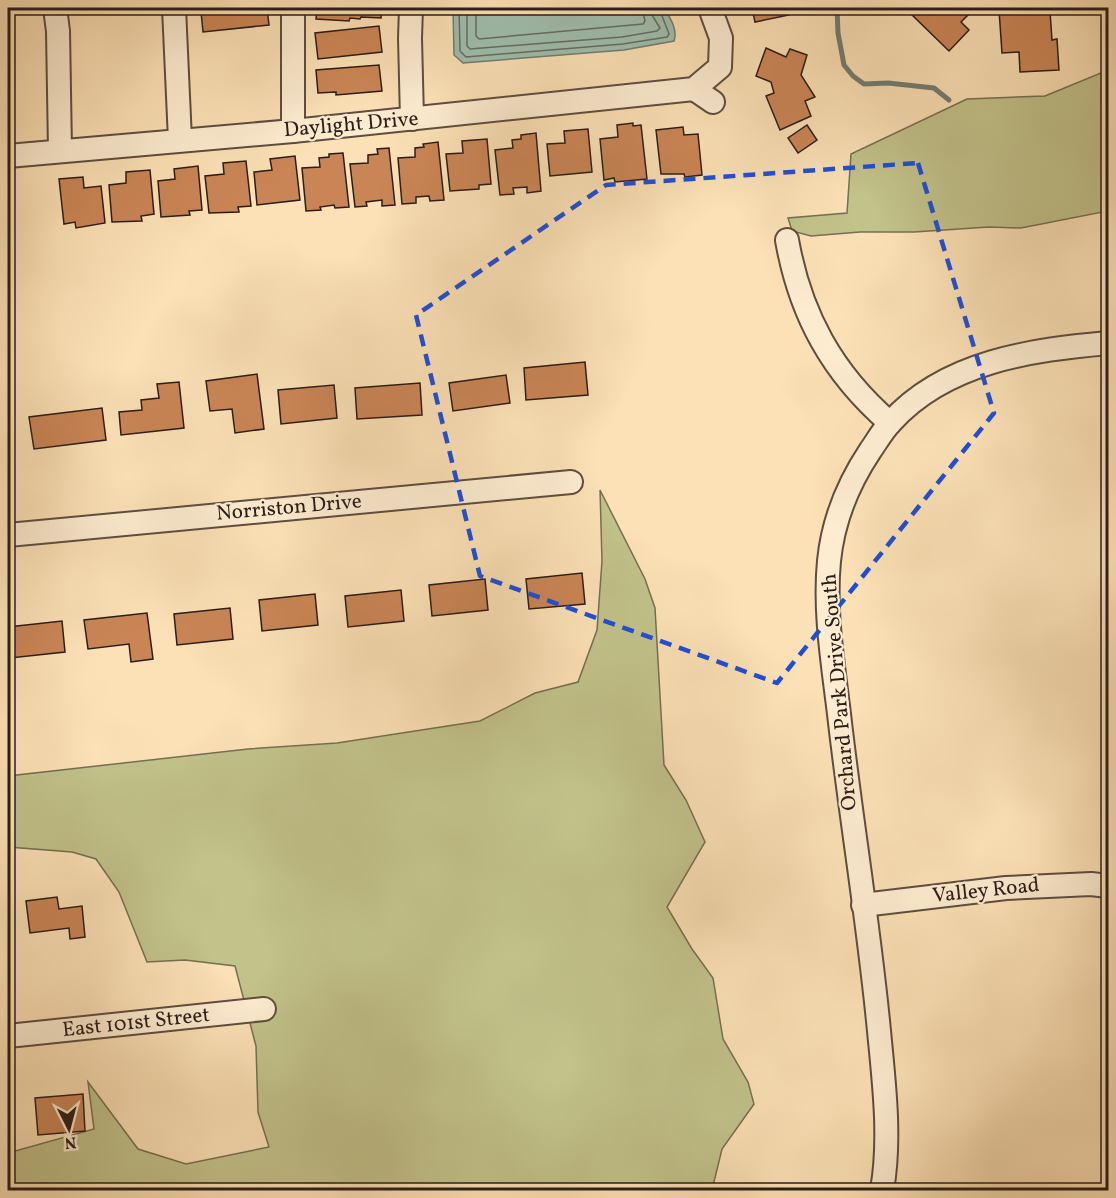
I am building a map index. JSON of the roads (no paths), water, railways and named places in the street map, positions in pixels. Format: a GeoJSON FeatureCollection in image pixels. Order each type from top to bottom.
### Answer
{"type":"FeatureCollection","features":[{"type":"Feature","properties":{"kind":"street"},"geometry":{"type":"LineString","coordinates":[[55,8],[58,31],[60,151]]}},
{"type":"Feature","properties":{"kind":"street"},"geometry":{"type":"LineString","coordinates":[[174,8],[180,140]]}},
{"type":"Feature","properties":{"kind":"street"},"geometry":{"type":"LineString","coordinates":[[293,8],[293,131]]}},
{"type":"Feature","properties":{"kind":"street"},"geometry":{"type":"LineString","coordinates":[[411,8],[412,119]]}},
{"type":"Feature","properties":{"kind":"street"},"geometry":{"type":"LineString","coordinates":[[710,8],[721,38],[720,67],[694,89],[713,102]]}},
{"type":"Feature","properties":{"kind":"street","name":"Daylight Drive"},"geometry":{"type":"LineString","coordinates":[[8,156],[293,131],[694,89]]}},
{"type":"Feature","properties":{"kind":"street"},"geometry":{"type":"LineString","coordinates":[[787,240],[798,289],[815,331],[854,387],[890,423]]}},
{"type":"Feature","properties":{"kind":"street","name":"Orchard Park Drive South"},"geometry":{"type":"LineString","coordinates":[[882,1191],[885,1164],[884,1101],[876,998],[836,687],[828,599],[831,541],[840,509],[863,461],[890,423],[927,392],[949,379],[986,363],[1042,350],[1108,343]]}},
{"type":"Feature","properties":{"kind":"street","name":"Norriston Drive"},"geometry":{"type":"LineString","coordinates":[[8,535],[571,482]]}},
{"type":"Feature","properties":{"kind":"street","name":"Valley Road"},"geometry":{"type":"LineString","coordinates":[[863,905],[1006,888],[1082,884],[1108,886]]}},
{"type":"Feature","properties":{"kind":"street","name":"East 101st Street"},"geometry":{"type":"LineString","coordinates":[[8,1036],[264,1009]]}},
{"type":"Feature","properties":{"kind":"water"},"geometry":{"type":"Polygon","coordinates":[[[453,8],[664,8],[673,24],[675,37],[674,41],[624,50],[463,63],[454,55],[453,8]]]}},
{"type":"Feature","properties":{"kind":"waterway"},"geometry":{"type":"LineString","coordinates":[[837,8],[838,33],[844,65],[853,76],[864,84],[888,83],[934,88],[949,100]]}}]}
